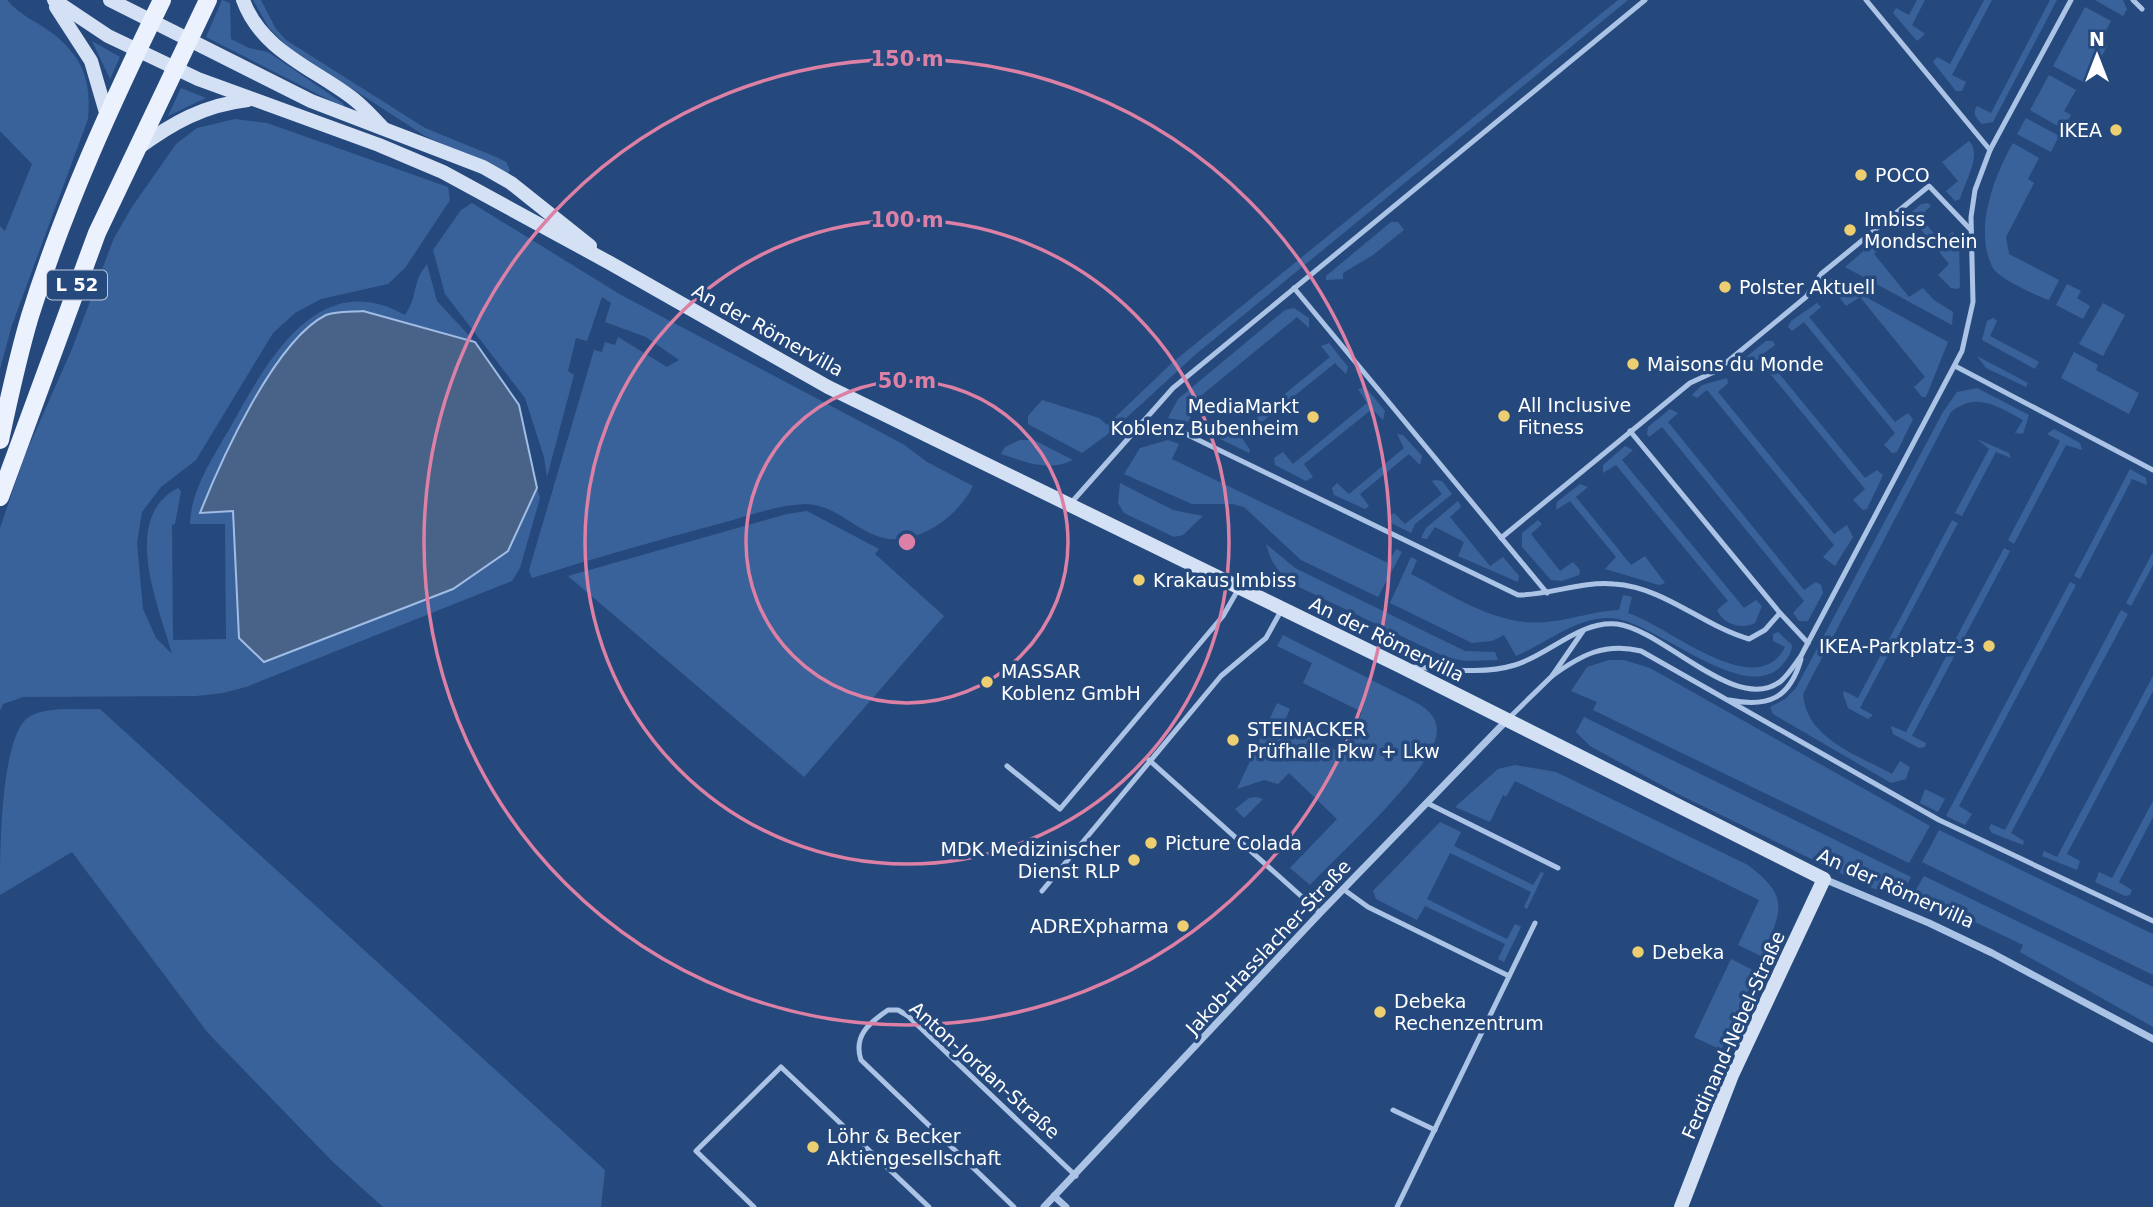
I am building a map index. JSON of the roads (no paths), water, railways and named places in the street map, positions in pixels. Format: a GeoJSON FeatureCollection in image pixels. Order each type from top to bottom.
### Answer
{"type":"FeatureCollection","features":[{"type":"Feature","properties":{"kind":"main road","name":"L 52"},"geometry":{"type":"LineString","coordinates":[[0,440],[30,316],[107,116],[162,0]]}},
{"type":"Feature","properties":{"kind":"main road"},"geometry":{"type":"LineString","coordinates":[[173,67],[208,0]]}},
{"type":"Feature","properties":{"kind":"main road","name":"L 52"},"geometry":{"type":"LineString","coordinates":[[0,497],[82,270],[173,67]]}},
{"type":"Feature","properties":{"kind":"street","name":"An der Römervilla"},"geometry":{"type":"LineString","coordinates":[[52,0],[87,24],[173,67],[249,100],[434,168],[610,262],[828,387],[1400,667],[1824,879],[1992,953],[2153,1039]]}},
{"type":"Feature","properties":{"kind":"street"},"geometry":{"type":"LineString","coordinates":[[52,0],[85,48],[97,76],[107,116]]}},
{"type":"Feature","properties":{"kind":"street","name":"An der Römervilla"},"geometry":{"type":"LineString","coordinates":[[110,0],[311,101],[494,173],[610,262]]}},
{"type":"Feature","properties":{"kind":"street"},"geometry":{"type":"LineString","coordinates":[[243,0],[249,16],[265,38],[353,98],[386,131]]}},
{"type":"Feature","properties":{"kind":"street"},"geometry":{"type":"LineString","coordinates":[[135,150],[186,116],[211,106],[249,100]]}},
{"type":"Feature","properties":{"kind":"street","name":"Jakob-Hasslacher-Straße"},"geometry":{"type":"LineString","coordinates":[[1044,1207],[1076,1176],[1320,913],[1507,720]]}},
{"type":"Feature","properties":{"kind":"street","name":"Ferdinand-Nebel-Straße"},"geometry":{"type":"LineString","coordinates":[[1681,1207],[1732,1075],[1824,879]]}},
{"type":"Feature","properties":{"kind":"street"},"geometry":{"type":"LineString","coordinates":[[1054,1196],[1066,1207]]}},
{"type":"Feature","properties":{"kind":"lane"},"geometry":{"type":"LineString","coordinates":[[1069,506],[1173,388],[1645,0]]}},
{"type":"Feature","properties":{"kind":"lane"},"geometry":{"type":"LineString","coordinates":[[1866,0],[1990,150]]}},
{"type":"Feature","properties":{"kind":"lane"},"geometry":{"type":"LineString","coordinates":[[1722,698],[1759,703],[1775,698],[1793,681],[1801,656],[1955,366],[1970,325],[1973,302],[1971,230],[1975,190],[1990,150],[2071,0]]}},
{"type":"Feature","properties":{"kind":"lane"},"geometry":{"type":"LineString","coordinates":[[2133,0],[2142,9]]}},
{"type":"Feature","properties":{"kind":"lane"},"geometry":{"type":"LineString","coordinates":[[1501,538],[1690,383],[1716,371],[1806,297],[1821,274],[1929,186],[1971,230]]}},
{"type":"Feature","properties":{"kind":"lane"},"geometry":{"type":"LineString","coordinates":[[1294,288],[1548,593]]}},
{"type":"Feature","properties":{"kind":"lane"},"geometry":{"type":"LineString","coordinates":[[1955,366],[2153,471]]}},
{"type":"Feature","properties":{"kind":"lane"},"geometry":{"type":"LineString","coordinates":[[1142,422],[1196,439],[1518,595],[1605,584],[1643,590],[1727,633],[1749,639],[1765,630],[1780,613]]}},
{"type":"Feature","properties":{"kind":"lane"},"geometry":{"type":"LineString","coordinates":[[1630,431],[1780,613],[1808,643]]}},
{"type":"Feature","properties":{"kind":"lane"},"geometry":{"type":"LineString","coordinates":[[1007,766],[1060,809],[1223,616],[1239,588]]}},
{"type":"Feature","properties":{"kind":"lane"},"geometry":{"type":"LineString","coordinates":[[1042,891],[1221,676],[1266,638],[1282,609]]}},
{"type":"Feature","properties":{"kind":"lane"},"geometry":{"type":"LineString","coordinates":[[1400,667],[1477,670],[1505,668],[1525,662],[1583,631],[1600,625],[1626,626],[1727,682],[1750,689],[1774,685],[1801,656]]}},
{"type":"Feature","properties":{"kind":"lane"},"geometry":{"type":"LineString","coordinates":[[1507,720],[1552,676],[1583,631]]}},
{"type":"Feature","properties":{"kind":"lane"},"geometry":{"type":"LineString","coordinates":[[1552,676],[1595,650],[1632,649],[1649,654],[1938,820],[2153,921]]}},
{"type":"Feature","properties":{"kind":"lane"},"geometry":{"type":"LineString","coordinates":[[1149,760],[1320,913]]}},
{"type":"Feature","properties":{"kind":"lane"},"geometry":{"type":"LineString","coordinates":[[1427,803],[1558,869]]}},
{"type":"Feature","properties":{"kind":"lane"},"geometry":{"type":"LineString","coordinates":[[1343,889],[1368,907],[1509,976]]}},
{"type":"Feature","properties":{"kind":"lane"},"geometry":{"type":"LineString","coordinates":[[1397,1207],[1535,923]]}},
{"type":"Feature","properties":{"kind":"lane","name":"Anton-Jordan-Straße"},"geometry":{"type":"LineString","coordinates":[[1014,1207],[861,1060],[857,1048],[859,1037],[888,1010],[898,1010],[908,1016],[1076,1176]]}},
{"type":"Feature","properties":{"kind":"lane"},"geometry":{"type":"LineString","coordinates":[[754,1207],[696,1151],[781,1067],[929,1207]]}},
{"type":"Feature","properties":{"kind":"lane"},"geometry":{"type":"LineString","coordinates":[[1393,1110],[1435,1130]]}},
{"type":"Feature","properties":{"kind":"place","name":"IKEA"},"geometry":{"type":"Point","coordinates":[2116,130]}},
{"type":"Feature","properties":{"kind":"place","name":"POCO"},"geometry":{"type":"Point","coordinates":[1861,175]}},
{"type":"Feature","properties":{"kind":"place","name":"Imbiss Mondschein"},"geometry":{"type":"Point","coordinates":[1850,230]}},
{"type":"Feature","properties":{"kind":"place","name":"Polster Aktuell"},"geometry":{"type":"Point","coordinates":[1725,287]}},
{"type":"Feature","properties":{"kind":"place","name":"Maisons du Monde"},"geometry":{"type":"Point","coordinates":[1633,364]}},
{"type":"Feature","properties":{"kind":"place","name":"All Inclusive Fitness"},"geometry":{"type":"Point","coordinates":[1504,416]}},
{"type":"Feature","properties":{"kind":"place","name":"MediaMarkt Koblenz Bubenheim"},"geometry":{"type":"Point","coordinates":[1313,417]}},
{"type":"Feature","properties":{"kind":"place","name":"Krakaus Imbiss"},"geometry":{"type":"Point","coordinates":[1139,580]}},
{"type":"Feature","properties":{"kind":"place","name":"IKEA-Parkplatz-3"},"geometry":{"type":"Point","coordinates":[1989,646]}},
{"type":"Feature","properties":{"kind":"place","name":"MASSAR Koblenz GmbH"},"geometry":{"type":"Point","coordinates":[987,682]}},
{"type":"Feature","properties":{"kind":"place","name":"STEINACKER Prüfhalle Pkw + Lkw"},"geometry":{"type":"Point","coordinates":[1233,740]}},
{"type":"Feature","properties":{"kind":"place","name":"Picture Colada"},"geometry":{"type":"Point","coordinates":[1151,843]}},
{"type":"Feature","properties":{"kind":"place","name":"MDK Medizinischer Dienst RLP"},"geometry":{"type":"Point","coordinates":[1134,860]}},
{"type":"Feature","properties":{"kind":"place","name":"ADREXpharma"},"geometry":{"type":"Point","coordinates":[1183,926]}},
{"type":"Feature","properties":{"kind":"place","name":"Debeka"},"geometry":{"type":"Point","coordinates":[1638,952]}},
{"type":"Feature","properties":{"kind":"place","name":"Debeka Rechenzentrum"},"geometry":{"type":"Point","coordinates":[1380,1012]}},
{"type":"Feature","properties":{"kind":"place","name":"Löhr & Becker Aktiengesellschaft"},"geometry":{"type":"Point","coordinates":[813,1147]}}]}
